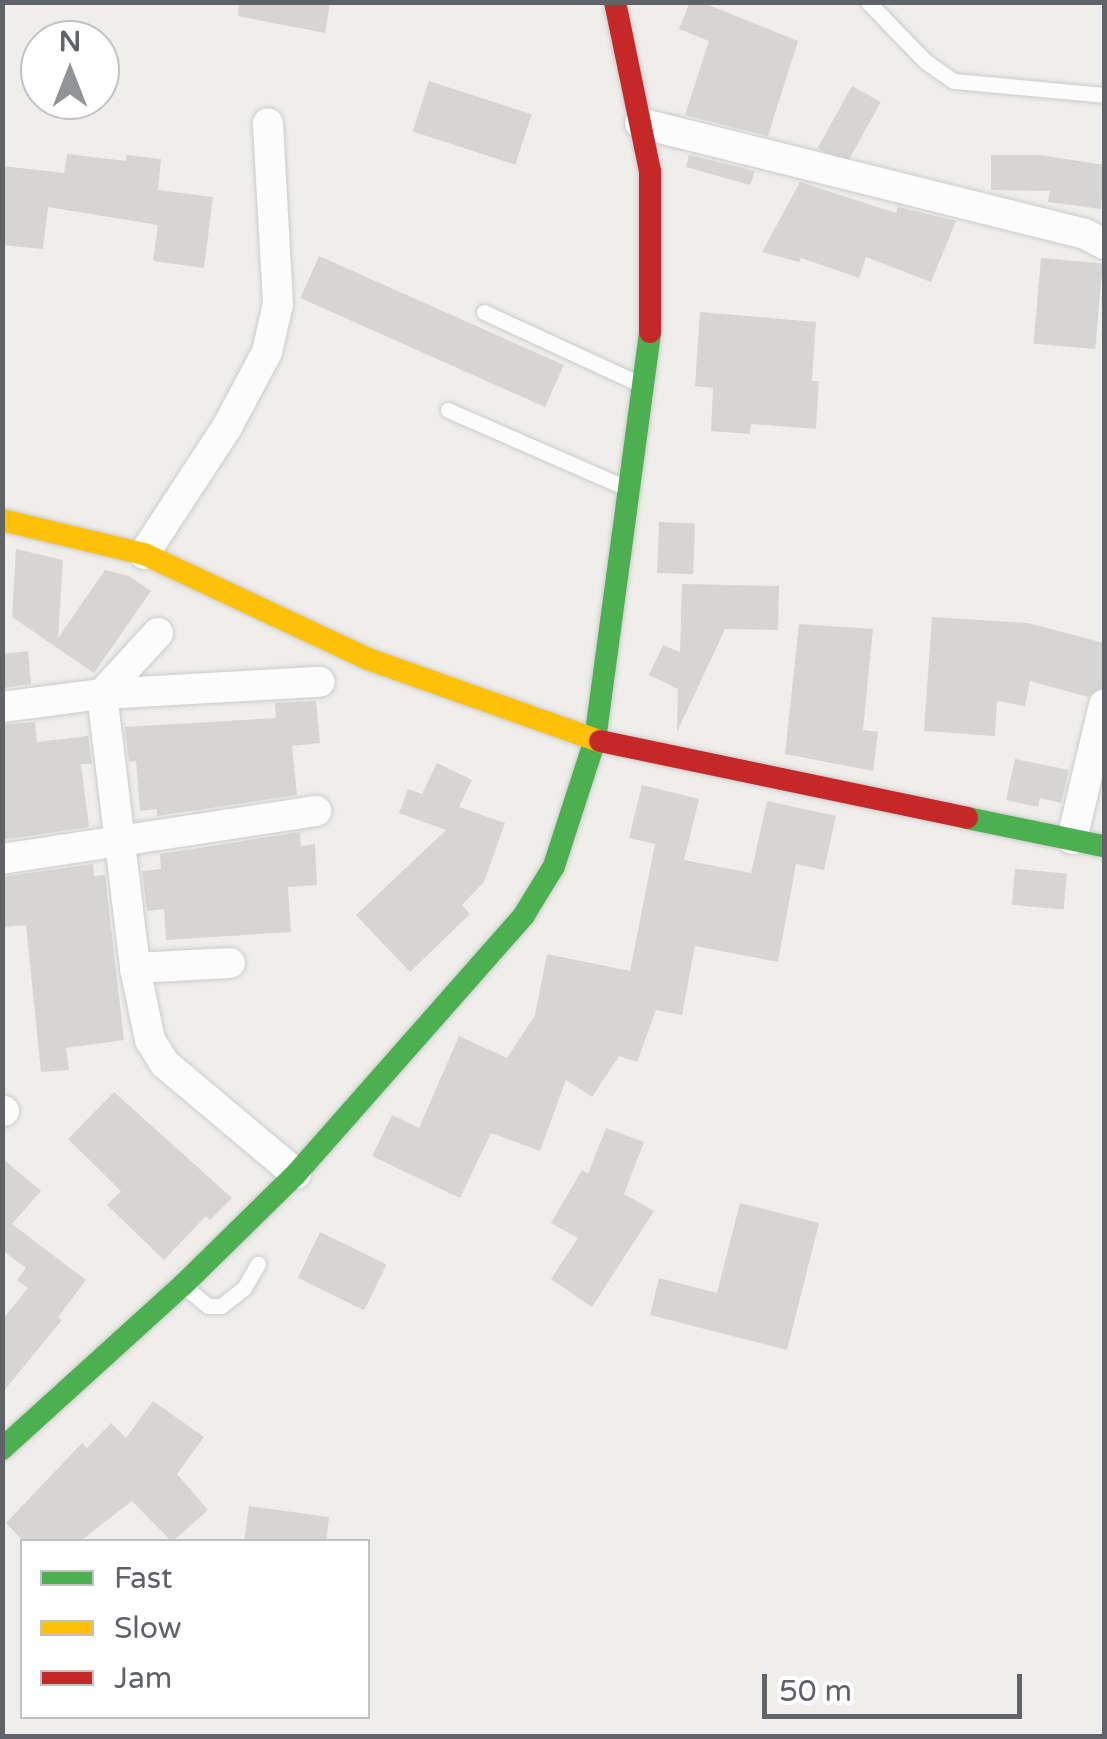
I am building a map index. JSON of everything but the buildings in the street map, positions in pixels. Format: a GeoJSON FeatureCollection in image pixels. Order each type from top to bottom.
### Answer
{"type":"FeatureCollection","features":[{"type":"Feature","properties":{"kind":"main road"},"geometry":{"type":"LineString","coordinates":[[2,1450],[183,1285],[296,1174],[544,888],[595,740],[650,354],[654,240],[650,171],[615,2]]}},
{"type":"Feature","properties":{"kind":"main road"},"geometry":{"type":"LineString","coordinates":[[2,520],[144,554],[368,660],[595,740],[1104,846]]}},
{"type":"Feature","properties":{"kind":"street"},"geometry":{"type":"LineString","coordinates":[[144,554],[228,427],[267,352],[278,304],[268,123]]}},
{"type":"Feature","properties":{"kind":"street"},"geometry":{"type":"LineString","coordinates":[[640,123],[1085,234],[1104,244]]}},
{"type":"Feature","properties":{"kind":"street"},"geometry":{"type":"LineString","coordinates":[[158,633],[102,694],[135,968],[150,1040],[165,1064],[296,1174]]}},
{"type":"Feature","properties":{"kind":"street"},"geometry":{"type":"LineString","coordinates":[[2,707],[102,694],[320,682]]}},
{"type":"Feature","properties":{"kind":"street"},"geometry":{"type":"LineString","coordinates":[[1072,839],[1104,704]]}},
{"type":"Feature","properties":{"kind":"street"},"geometry":{"type":"LineString","coordinates":[[2,858],[316,811]]}},
{"type":"Feature","properties":{"kind":"street"},"geometry":{"type":"LineString","coordinates":[[135,968],[230,963]]}},
{"type":"Feature","properties":{"kind":"lane"},"geometry":{"type":"LineString","coordinates":[[868,2],[926,61],[954,82],[1104,95]]}},
{"type":"Feature","properties":{"kind":"lane"},"geometry":{"type":"LineString","coordinates":[[484,312],[644,385]]}},
{"type":"Feature","properties":{"kind":"lane"},"geometry":{"type":"LineString","coordinates":[[448,410],[632,490]]}},
{"type":"Feature","properties":{"kind":"lane"},"geometry":{"type":"LineString","coordinates":[[183,1285],[208,1306],[221,1306],[244,1288],[258,1264]]}},
{"type":"Feature","properties":{"kind":"traffic: fast"},"geometry":{"type":"LineString","coordinates":[[2,1449],[183,1285],[296,1174],[524,915],[554,866],[595,740],[650,332]]}},
{"type":"Feature","properties":{"kind":"traffic: fast"},"geometry":{"type":"LineString","coordinates":[[967,818],[1104,846]]}},
{"type":"Feature","properties":{"kind":"traffic: slow"},"geometry":{"type":"LineString","coordinates":[[2,520],[144,554],[368,659],[600,741]]}},
{"type":"Feature","properties":{"kind":"traffic: jam"},"geometry":{"type":"LineString","coordinates":[[615,2],[650,171],[650,332]]}},
{"type":"Feature","properties":{"kind":"traffic: jam"},"geometry":{"type":"LineString","coordinates":[[600,741],[967,818]]}}]}
